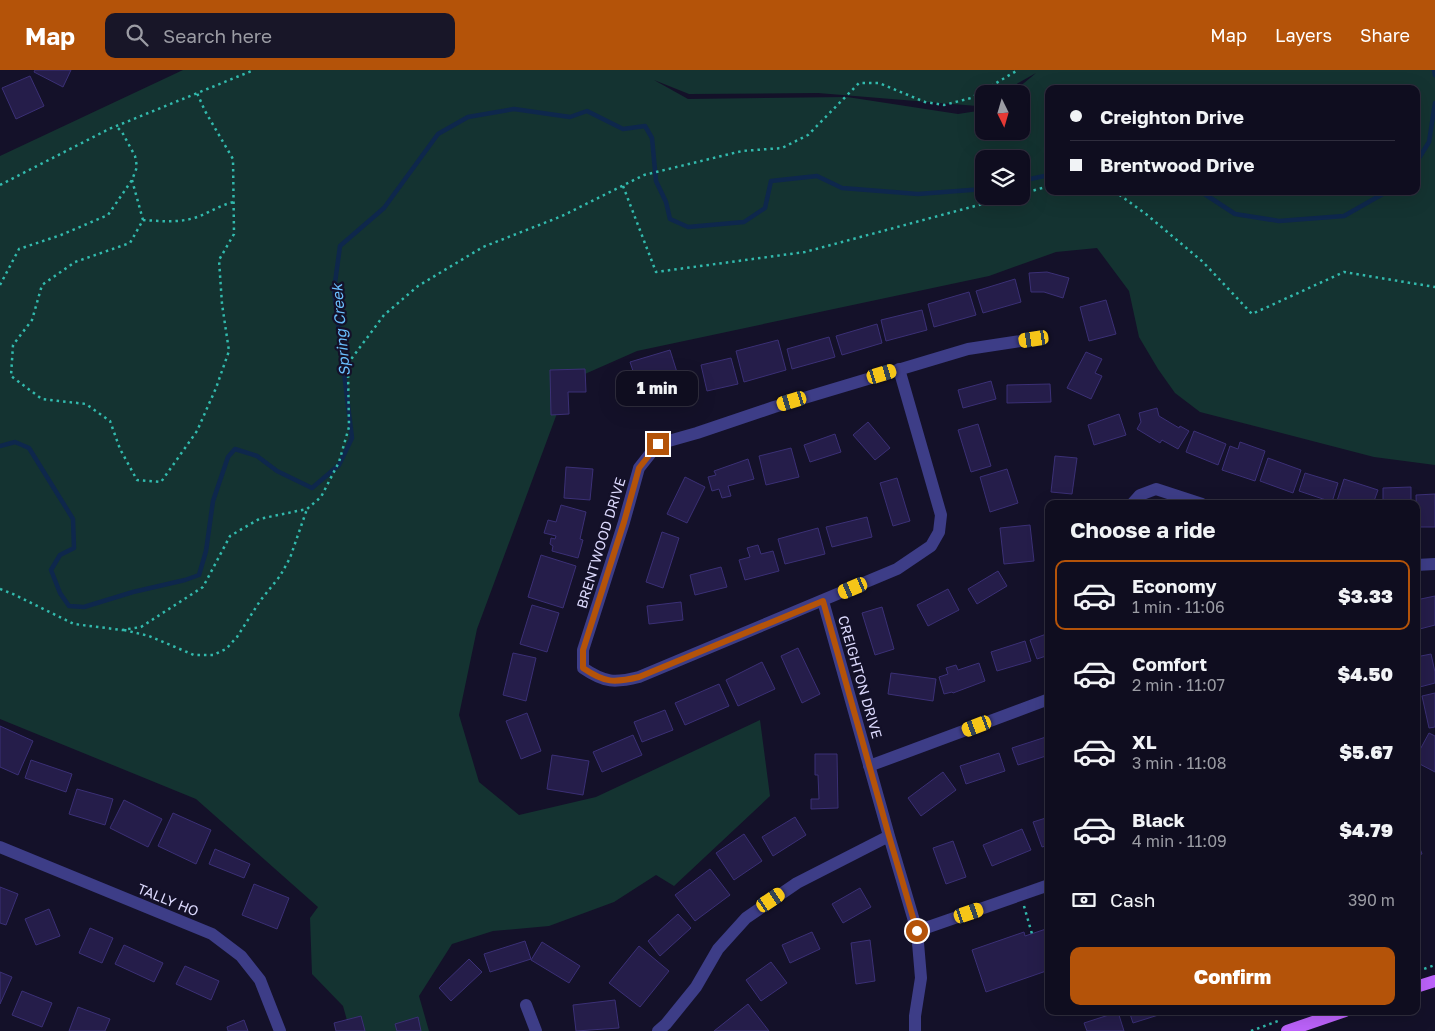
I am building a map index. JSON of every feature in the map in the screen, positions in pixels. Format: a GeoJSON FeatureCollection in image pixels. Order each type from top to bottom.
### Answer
{"type":"FeatureCollection","features":[{"type":"Feature","properties":{"kind":"main road"},"geometry":{"type":"LineString","coordinates":[[1420,986],[1435,981]]}},
{"type":"Feature","properties":{"kind":"main road"},"geometry":{"type":"LineString","coordinates":[[1287,1031],[1333,1015]]}},
{"type":"Feature","properties":{"kind":"street","name":"BRENTWOOD DRIVE"},"geometry":{"type":"LineString","coordinates":[[823,601],[639,677],[619,682],[597,678],[583,668],[583,650],[624,522],[639,468],[658,444],[968,349],[1034,339]]}},
{"type":"Feature","properties":{"kind":"street","name":"CREIGHTON DRIVE"},"geometry":{"type":"LineString","coordinates":[[899,369],[941,516],[939,532],[931,546],[897,569],[823,601],[917,931],[921,978],[915,1016],[915,1031]]}},
{"type":"Feature","properties":{"kind":"street"},"geometry":{"type":"LineString","coordinates":[[1136,499],[1156,489],[1190,500]]}},
{"type":"Feature","properties":{"kind":"street"},"geometry":{"type":"LineString","coordinates":[[1420,565],[1435,564]]}},
{"type":"Feature","properties":{"kind":"street"},"geometry":{"type":"LineString","coordinates":[[869,766],[1045,700]]}},
{"type":"Feature","properties":{"kind":"street"},"geometry":{"type":"LineString","coordinates":[[658,1031],[696,987],[718,949],[746,918],[797,883],[889,836]]}},
{"type":"Feature","properties":{"kind":"street","name":"TALLY HO"},"geometry":{"type":"LineString","coordinates":[[0,847],[212,934],[242,956],[260,980],[280,1031]]}},
{"type":"Feature","properties":{"kind":"street"},"geometry":{"type":"LineString","coordinates":[[917,931],[1045,886]]}},
{"type":"Feature","properties":{"kind":"street"},"geometry":{"type":"LineString","coordinates":[[526,1005],[536,1031]]}},
{"type":"Feature","properties":{"kind":"path"},"geometry":{"type":"LineString","coordinates":[[0,185],[116,126],[254,70]]}},
{"type":"Feature","properties":{"kind":"path"},"geometry":{"type":"LineString","coordinates":[[122,630],[141,627],[203,587],[230,536],[259,519],[307,509],[321,497],[340,462],[349,428],[348,371],[352,358],[384,315],[418,286],[483,247],[562,216],[644,175],[742,151],[782,148],[808,135],[859,83],[879,83],[925,102],[944,105],[971,98],[1018,70]]}},
{"type":"Feature","properties":{"kind":"path"},"geometry":{"type":"LineString","coordinates":[[132,180],[143,220],[130,243],[75,262],[42,285],[32,320],[13,345],[11,376],[42,399],[86,404],[110,421],[120,449],[137,480],[161,482],[197,431],[216,388],[229,351],[222,304],[219,260],[234,234],[233,159],[205,111],[197,93]]}},
{"type":"Feature","properties":{"kind":"path"},"geometry":{"type":"LineString","coordinates":[[0,286],[19,249],[61,235],[108,215],[132,180],[137,167],[136,156],[122,132],[116,126]]}},
{"type":"Feature","properties":{"kind":"path"},"geometry":{"type":"LineString","coordinates":[[623,186],[656,272],[805,252],[979,205]]}},
{"type":"Feature","properties":{"kind":"path"},"geometry":{"type":"LineString","coordinates":[[1030,191],[1045,187]]}},
{"type":"Feature","properties":{"kind":"path"},"geometry":{"type":"LineString","coordinates":[[1120,195],[1146,214],[1203,262],[1252,314],[1344,272],[1435,287]]}},
{"type":"Feature","properties":{"kind":"path"},"geometry":{"type":"LineString","coordinates":[[143,220],[178,222],[195,218],[224,204],[234,202]]}},
{"type":"Feature","properties":{"kind":"path"},"geometry":{"type":"LineString","coordinates":[[0,589],[74,624],[122,630],[149,636],[194,655],[212,655],[226,649],[237,637],[260,601],[280,576],[290,558],[307,509]]}},
{"type":"Feature","properties":{"kind":"path"},"geometry":{"type":"LineString","coordinates":[[1020,895],[1032,934]]}},
{"type":"Feature","properties":{"kind":"path"},"geometry":{"type":"LineString","coordinates":[[1420,971],[1435,965]]}},
{"type":"Feature","properties":{"kind":"green space"},"geometry":{"type":"Polygon","coordinates":[[[183,70],[1435,70],[1435,465],[1374,457],[1200,412],[1175,393],[1158,369],[1139,337],[1129,291],[1097,248],[1056,252],[989,276],[637,351],[569,381],[477,629],[459,715],[479,782],[519,815],[596,797],[760,720],[770,796],[674,886],[656,875],[614,902],[549,926],[493,931],[452,944],[419,996],[429,1031],[350,1031],[343,1006],[312,974],[310,918],[318,907],[196,799],[0,719],[0,156],[183,70]]]}},
{"type":"Feature","properties":{"kind":"building"},"geometry":{"type":"Polygon","coordinates":[[[35,70],[71,70],[63,87],[34,72],[35,70]]]}},
{"type":"Feature","properties":{"kind":"building"},"geometry":{"type":"Polygon","coordinates":[[[30,76],[44,106],[16,119],[2,88],[30,76]]]}},
{"type":"Feature","properties":{"kind":"building"},"geometry":{"type":"Polygon","coordinates":[[[1047,272],[1069,278],[1063,298],[1044,292],[1031,292],[1029,273],[1047,272]]]}},
{"type":"Feature","properties":{"kind":"building"},"geometry":{"type":"Polygon","coordinates":[[[1015,279],[1021,302],[983,313],[976,291],[1015,279]]]}},
{"type":"Feature","properties":{"kind":"building"},"geometry":{"type":"Polygon","coordinates":[[[969,292],[976,315],[934,327],[928,304],[969,292]]]}},
{"type":"Feature","properties":{"kind":"building"},"geometry":{"type":"Polygon","coordinates":[[[1106,300],[1116,334],[1089,341],[1080,307],[1106,300]]]}},
{"type":"Feature","properties":{"kind":"building"},"geometry":{"type":"Polygon","coordinates":[[[922,310],[927,330],[886,341],[881,320],[922,310]]]}},
{"type":"Feature","properties":{"kind":"building"},"geometry":{"type":"Polygon","coordinates":[[[877,324],[882,343],[842,355],[836,336],[877,324]]]}},
{"type":"Feature","properties":{"kind":"building"},"geometry":{"type":"Polygon","coordinates":[[[829,337],[835,357],[792,369],[787,349],[829,337]]]}},
{"type":"Feature","properties":{"kind":"building"},"geometry":{"type":"Polygon","coordinates":[[[778,340],[786,370],[744,382],[736,351],[778,340]]]}},
{"type":"Feature","properties":{"kind":"building"},"geometry":{"type":"Polygon","coordinates":[[[670,350],[681,385],[662,391],[657,373],[641,378],[645,391],[629,395],[623,374],[633,371],[630,362],[670,350]]]}},
{"type":"Feature","properties":{"kind":"building"},"geometry":{"type":"Polygon","coordinates":[[[1086,352],[1102,359],[1095,373],[1102,376],[1091,399],[1067,388],[1086,352]]]}},
{"type":"Feature","properties":{"kind":"building"},"geometry":{"type":"Polygon","coordinates":[[[731,358],[738,384],[707,391],[701,365],[731,358]]]}},
{"type":"Feature","properties":{"kind":"building"},"geometry":{"type":"Polygon","coordinates":[[[585,369],[586,392],[568,392],[569,414],[551,415],[550,370],[585,369]]]}},
{"type":"Feature","properties":{"kind":"building"},"geometry":{"type":"Polygon","coordinates":[[[991,381],[996,399],[963,408],[958,390],[991,381]]]}},
{"type":"Feature","properties":{"kind":"building"},"geometry":{"type":"Polygon","coordinates":[[[1050,384],[1051,402],[1007,403],[1007,385],[1050,384]]]}},
{"type":"Feature","properties":{"kind":"building"},"geometry":{"type":"Polygon","coordinates":[[[1157,408],[1159,416],[1179,428],[1180,426],[1189,431],[1178,449],[1162,440],[1160,443],[1137,429],[1141,422],[1139,413],[1157,408]]]}},
{"type":"Feature","properties":{"kind":"building"},"geometry":{"type":"Polygon","coordinates":[[[1119,414],[1126,435],[1094,445],[1088,425],[1119,414]]]}},
{"type":"Feature","properties":{"kind":"building"},"geometry":{"type":"Polygon","coordinates":[[[868,422],[890,448],[875,460],[853,435],[868,422]]]}},
{"type":"Feature","properties":{"kind":"building"},"geometry":{"type":"Polygon","coordinates":[[[978,424],[991,466],[971,472],[958,430],[978,424]]]}},
{"type":"Feature","properties":{"kind":"building"},"geometry":{"type":"Polygon","coordinates":[[[1194,431],[1226,444],[1218,465],[1186,452],[1194,431]]]}},
{"type":"Feature","properties":{"kind":"building"},"geometry":{"type":"Polygon","coordinates":[[[835,434],[841,452],[810,462],[804,445],[835,434]]]}},
{"type":"Feature","properties":{"kind":"building"},"geometry":{"type":"Polygon","coordinates":[[[1240,442],[1265,451],[1255,481],[1222,470],[1230,446],[1238,449],[1240,442]]]}},
{"type":"Feature","properties":{"kind":"building"},"geometry":{"type":"Polygon","coordinates":[[[791,448],[799,477],[766,485],[759,456],[791,448]]]}},
{"type":"Feature","properties":{"kind":"building"},"geometry":{"type":"Polygon","coordinates":[[[1055,456],[1077,458],[1072,494],[1051,492],[1055,456]]]}},
{"type":"Feature","properties":{"kind":"building"},"geometry":{"type":"Polygon","coordinates":[[[1268,458],[1301,470],[1293,493],[1260,481],[1268,458]]]}},
{"type":"Feature","properties":{"kind":"building"},"geometry":{"type":"Polygon","coordinates":[[[748,459],[754,479],[728,486],[731,496],[722,498],[719,489],[712,491],[708,477],[716,475],[714,471],[748,459]]]}},
{"type":"Feature","properties":{"kind":"building"},"geometry":{"type":"Polygon","coordinates":[[[566,467],[593,469],[590,500],[564,498],[566,467]]]}},
{"type":"Feature","properties":{"kind":"building"},"geometry":{"type":"Polygon","coordinates":[[[1007,469],[1018,503],[990,512],[980,477],[1007,469]]]}},
{"type":"Feature","properties":{"kind":"building"},"geometry":{"type":"Polygon","coordinates":[[[1305,473],[1338,483],[1333,500],[1326,500],[1299,491],[1305,473]]]}},
{"type":"Feature","properties":{"kind":"building"},"geometry":{"type":"Polygon","coordinates":[[[685,477],[705,487],[687,523],[667,514],[685,477]]]}},
{"type":"Feature","properties":{"kind":"building"},"geometry":{"type":"Polygon","coordinates":[[[897,478],[910,521],[893,526],[880,483],[897,478]]]}},
{"type":"Feature","properties":{"kind":"building"},"geometry":{"type":"Polygon","coordinates":[[[1344,479],[1378,490],[1374,500],[1337,500],[1344,479]]]}},
{"type":"Feature","properties":{"kind":"building"},"geometry":{"type":"Polygon","coordinates":[[[1411,487],[1411,500],[1383,500],[1383,488],[1411,487]]]}},
{"type":"Feature","properties":{"kind":"building"},"geometry":{"type":"Polygon","coordinates":[[[1435,494],[1435,527],[1420,527],[1420,500],[1416,500],[1416,495],[1435,494]]]}},
{"type":"Feature","properties":{"kind":"building"},"geometry":{"type":"Polygon","coordinates":[[[561,505],[586,512],[580,539],[583,540],[578,558],[552,551],[551,538],[555,539],[556,536],[544,533],[548,520],[556,522],[561,505]]]}},
{"type":"Feature","properties":{"kind":"building"},"geometry":{"type":"Polygon","coordinates":[[[867,517],[872,537],[832,547],[826,527],[867,517]]]}},
{"type":"Feature","properties":{"kind":"building"},"geometry":{"type":"Polygon","coordinates":[[[1030,525],[1034,561],[1004,564],[1000,528],[1030,525]]]}},
{"type":"Feature","properties":{"kind":"building"},"geometry":{"type":"Polygon","coordinates":[[[818,528],[825,554],[785,564],[778,539],[818,528]]]}},
{"type":"Feature","properties":{"kind":"building"},"geometry":{"type":"Polygon","coordinates":[[[662,532],[679,538],[663,588],[646,582],[662,532]]]}},
{"type":"Feature","properties":{"kind":"building"},"geometry":{"type":"Polygon","coordinates":[[[758,545],[761,554],[773,551],[779,571],[745,580],[739,560],[750,557],[747,548],[758,545]]]}},
{"type":"Feature","properties":{"kind":"building"},"geometry":{"type":"Polygon","coordinates":[[[541,555],[576,566],[563,608],[528,597],[541,555]]]}},
{"type":"Feature","properties":{"kind":"building"},"geometry":{"type":"Polygon","coordinates":[[[721,567],[727,587],[695,595],[690,575],[721,567]]]}},
{"type":"Feature","properties":{"kind":"building"},"geometry":{"type":"Polygon","coordinates":[[[998,571],[1007,586],[977,604],[968,589],[998,571]]]}},
{"type":"Feature","properties":{"kind":"building"},"geometry":{"type":"Polygon","coordinates":[[[948,589],[959,610],[928,626],[917,605],[948,589]]]}},
{"type":"Feature","properties":{"kind":"building"},"geometry":{"type":"Polygon","coordinates":[[[1435,596],[1435,625],[1420,629],[1420,599],[1435,596]]]}},
{"type":"Feature","properties":{"kind":"building"},"geometry":{"type":"Polygon","coordinates":[[[681,602],[683,620],[649,624],[647,606],[681,602]]]}},
{"type":"Feature","properties":{"kind":"building"},"geometry":{"type":"Polygon","coordinates":[[[532,605],[559,613],[547,652],[520,644],[532,605]]]}},
{"type":"Feature","properties":{"kind":"building"},"geometry":{"type":"Polygon","coordinates":[[[882,607],[894,649],[875,655],[862,613],[882,607]]]}},
{"type":"Feature","properties":{"kind":"building"},"geometry":{"type":"Polygon","coordinates":[[[1045,634],[1045,656],[1037,659],[1030,640],[1045,634]]]}},
{"type":"Feature","properties":{"kind":"building"},"geometry":{"type":"Polygon","coordinates":[[[1025,641],[1031,661],[997,671],[991,652],[1025,641]]]}},
{"type":"Feature","properties":{"kind":"building"},"geometry":{"type":"Polygon","coordinates":[[[798,648],[820,694],[802,703],[781,656],[798,648]]]}},
{"type":"Feature","properties":{"kind":"building"},"geometry":{"type":"Polygon","coordinates":[[[513,653],[536,658],[526,701],[503,695],[513,653]]]}},
{"type":"Feature","properties":{"kind":"building"},"geometry":{"type":"Polygon","coordinates":[[[1431,654],[1435,672],[1435,683],[1420,687],[1420,656],[1431,654]]]}},
{"type":"Feature","properties":{"kind":"building"},"geometry":{"type":"Polygon","coordinates":[[[762,662],[775,689],[738,706],[726,680],[762,662]]]}},
{"type":"Feature","properties":{"kind":"building"},"geometry":{"type":"Polygon","coordinates":[[[979,663],[985,681],[953,693],[944,694],[939,677],[948,674],[946,668],[956,665],[958,670],[979,663]]]}},
{"type":"Feature","properties":{"kind":"building"},"geometry":{"type":"Polygon","coordinates":[[[891,673],[936,679],[933,701],[888,694],[891,673]]]}},
{"type":"Feature","properties":{"kind":"building"},"geometry":{"type":"Polygon","coordinates":[[[719,684],[729,706],[685,725],[675,703],[719,684]]]}},
{"type":"Feature","properties":{"kind":"building"},"geometry":{"type":"Polygon","coordinates":[[[1435,693],[1435,727],[1429,728],[1422,696],[1435,693]]]}},
{"type":"Feature","properties":{"kind":"building"},"geometry":{"type":"Polygon","coordinates":[[[665,710],[673,730],[642,742],[634,722],[665,710]]]}},
{"type":"Feature","properties":{"kind":"building"},"geometry":{"type":"Polygon","coordinates":[[[527,713],[541,751],[521,759],[506,721],[527,713]]]}},
{"type":"Feature","properties":{"kind":"building"},"geometry":{"type":"Polygon","coordinates":[[[0,726],[33,741],[18,775],[0,767],[0,726]]]}},
{"type":"Feature","properties":{"kind":"building"},"geometry":{"type":"Polygon","coordinates":[[[1429,733],[1435,736],[1435,772],[1420,764],[1420,750],[1429,733]]]}},
{"type":"Feature","properties":{"kind":"building"},"geometry":{"type":"Polygon","coordinates":[[[633,735],[642,755],[602,772],[593,752],[633,735]]]}},
{"type":"Feature","properties":{"kind":"building"},"geometry":{"type":"Polygon","coordinates":[[[1045,737],[1045,756],[1018,765],[1012,748],[1045,737]]]}},
{"type":"Feature","properties":{"kind":"building"},"geometry":{"type":"Polygon","coordinates":[[[999,753],[1005,771],[966,784],[960,766],[999,753]]]}},
{"type":"Feature","properties":{"kind":"building"},"geometry":{"type":"Polygon","coordinates":[[[815,754],[837,754],[838,808],[811,809],[811,799],[819,799],[818,775],[815,775],[815,754]]]}},
{"type":"Feature","properties":{"kind":"building"},"geometry":{"type":"Polygon","coordinates":[[[552,755],[589,761],[583,795],[547,789],[552,755]]]}},
{"type":"Feature","properties":{"kind":"building"},"geometry":{"type":"Polygon","coordinates":[[[31,760],[72,774],[66,792],[25,778],[31,760]]]}},
{"type":"Feature","properties":{"kind":"building"},"geometry":{"type":"Polygon","coordinates":[[[943,772],[956,790],[921,816],[908,798],[943,772]]]}},
{"type":"Feature","properties":{"kind":"building"},"geometry":{"type":"Polygon","coordinates":[[[77,789],[113,799],[105,825],[69,814],[77,789]]]}},
{"type":"Feature","properties":{"kind":"building"},"geometry":{"type":"Polygon","coordinates":[[[124,800],[162,819],[148,847],[110,828],[124,800]]]}},
{"type":"Feature","properties":{"kind":"building"},"geometry":{"type":"Polygon","coordinates":[[[173,813],[211,830],[196,864],[158,846],[173,813]]]}},
{"type":"Feature","properties":{"kind":"building"},"geometry":{"type":"Polygon","coordinates":[[[795,817],[806,835],[773,856],[762,837],[795,817]]]}},
{"type":"Feature","properties":{"kind":"building"},"geometry":{"type":"Polygon","coordinates":[[[1045,818],[1045,846],[1042,847],[1033,822],[1045,818]]]}},
{"type":"Feature","properties":{"kind":"building"},"geometry":{"type":"Polygon","coordinates":[[[1022,829],[1031,850],[992,866],[983,845],[1022,829]]]}},
{"type":"Feature","properties":{"kind":"building"},"geometry":{"type":"Polygon","coordinates":[[[744,834],[762,861],[734,880],[716,853],[744,834]]]}},
{"type":"Feature","properties":{"kind":"building"},"geometry":{"type":"Polygon","coordinates":[[[953,841],[966,877],[946,884],[933,848],[953,841]]]}},
{"type":"Feature","properties":{"kind":"building"},"geometry":{"type":"Polygon","coordinates":[[[215,849],[250,864],[244,878],[209,864],[215,849]]]}},
{"type":"Feature","properties":{"kind":"building"},"geometry":{"type":"Polygon","coordinates":[[[710,869],[730,895],[695,921],[675,895],[710,869]]]}},
{"type":"Feature","properties":{"kind":"building"},"geometry":{"type":"Polygon","coordinates":[[[254,884],[289,898],[277,929],[242,915],[254,884]]]}},
{"type":"Feature","properties":{"kind":"building"},"geometry":{"type":"Polygon","coordinates":[[[0,887],[18,894],[6,925],[0,923],[0,887]]]}},
{"type":"Feature","properties":{"kind":"building"},"geometry":{"type":"Polygon","coordinates":[[[860,888],[871,907],[843,923],[832,904],[860,888]]]}},
{"type":"Feature","properties":{"kind":"building"},"geometry":{"type":"Polygon","coordinates":[[[49,909],[60,936],[36,945],[25,919],[49,909]]]}},
{"type":"Feature","properties":{"kind":"building"},"geometry":{"type":"Polygon","coordinates":[[[678,914],[691,928],[660,956],[648,941],[678,914]]]}},
{"type":"Feature","properties":{"kind":"building"},"geometry":{"type":"Polygon","coordinates":[[[90,928],[113,938],[102,963],[79,953],[90,928]]]}},
{"type":"Feature","properties":{"kind":"building"},"geometry":{"type":"Polygon","coordinates":[[[1045,929],[1045,971],[986,992],[972,950],[1024,932],[1025,936],[1045,929]]]}},
{"type":"Feature","properties":{"kind":"building"},"geometry":{"type":"Polygon","coordinates":[[[812,932],[820,949],[790,963],[782,945],[812,932]]]}},
{"type":"Feature","properties":{"kind":"building"},"geometry":{"type":"Polygon","coordinates":[[[870,940],[875,981],[856,984],[851,943],[870,940]]]}},
{"type":"Feature","properties":{"kind":"building"},"geometry":{"type":"Polygon","coordinates":[[[525,941],[531,959],[490,972],[484,954],[525,941]]]}},
{"type":"Feature","properties":{"kind":"building"},"geometry":{"type":"Polygon","coordinates":[[[542,942],[580,966],[569,983],[531,960],[542,942]]]}},
{"type":"Feature","properties":{"kind":"building"},"geometry":{"type":"Polygon","coordinates":[[[124,945],[163,963],[154,982],[115,964],[124,945]]]}},
{"type":"Feature","properties":{"kind":"building"},"geometry":{"type":"Polygon","coordinates":[[[639,946],[669,971],[640,1007],[609,983],[639,946]]]}},
{"type":"Feature","properties":{"kind":"building"},"geometry":{"type":"Polygon","coordinates":[[[469,959],[482,972],[451,1001],[439,988],[469,959]]]}},
{"type":"Feature","properties":{"kind":"building"},"geometry":{"type":"Polygon","coordinates":[[[771,962],[787,983],[761,1001],[746,980],[771,962]]]}},
{"type":"Feature","properties":{"kind":"building"},"geometry":{"type":"Polygon","coordinates":[[[185,966],[219,981],[211,1000],[176,984],[185,966]]]}},
{"type":"Feature","properties":{"kind":"building"},"geometry":{"type":"Polygon","coordinates":[[[0,972],[12,977],[0,1004],[0,972]]]}},
{"type":"Feature","properties":{"kind":"building"},"geometry":{"type":"Polygon","coordinates":[[[22,991],[52,1003],[42,1027],[12,1015],[22,991]]]}},
{"type":"Feature","properties":{"kind":"building"},"geometry":{"type":"Polygon","coordinates":[[[615,1000],[619,1028],[576,1031],[573,1005],[615,1000]]]}},
{"type":"Feature","properties":{"kind":"building"},"geometry":{"type":"Polygon","coordinates":[[[748,1004],[769,1031],[714,1031],[748,1004]]]}},
{"type":"Feature","properties":{"kind":"building"},"geometry":{"type":"Polygon","coordinates":[[[78,1007],[110,1019],[105,1031],[69,1031],[78,1007]]]}},
{"type":"Feature","properties":{"kind":"building"},"geometry":{"type":"Polygon","coordinates":[[[1109,1015],[1119,1015],[1124,1031],[1087,1031],[1084,1023],[1109,1015]]]}},
{"type":"Feature","properties":{"kind":"building"},"geometry":{"type":"Polygon","coordinates":[[[1130,1015],[1158,1015],[1133,1023],[1130,1015]]]}},
{"type":"Feature","properties":{"kind":"building"},"geometry":{"type":"Polygon","coordinates":[[[361,1016],[365,1031],[336,1031],[334,1023],[361,1016]]]}},
{"type":"Feature","properties":{"kind":"building"},"geometry":{"type":"Polygon","coordinates":[[[418,1017],[421,1031],[397,1031],[395,1024],[418,1017]]]}},
{"type":"Feature","properties":{"kind":"building"},"geometry":{"type":"Polygon","coordinates":[[[244,1020],[248,1031],[228,1031],[227,1027],[244,1020]]]}},
{"type":"Feature","properties":{"kind":"waterway","name":"Spring Creek"},"geometry":{"type":"LineString","coordinates":[[1434,70],[1435,75]]}},
{"type":"Feature","properties":{"kind":"waterway","name":"Spring Creek"},"geometry":{"type":"LineString","coordinates":[[1420,157],[1429,142],[1435,103]]}},
{"type":"Feature","properties":{"kind":"waterway","name":"Spring Creek"},"geometry":{"type":"LineString","coordinates":[[0,446],[15,442],[29,448],[73,519],[74,548],[60,555],[51,570],[60,593],[69,606],[84,607],[199,575],[206,551],[213,501],[228,457],[235,449],[257,456],[277,471],[312,488],[339,465],[352,438],[334,290],[340,246],[384,208],[438,134],[468,117],[514,109],[570,117],[587,111],[623,129],[645,126],[652,138],[656,181],[666,202],[670,219],[688,227],[744,222],[765,208],[771,181],[817,176],[842,188],[918,194],[975,190]]}},
{"type":"Feature","properties":{"kind":"waterway","name":"Spring Creek"},"geometry":{"type":"LineString","coordinates":[[1030,179],[1045,176]]}},
{"type":"Feature","properties":{"kind":"waterway","name":"Spring Creek"},"geometry":{"type":"LineString","coordinates":[[1206,195],[1235,214],[1279,221],[1344,216],[1381,195]]}},
{"type":"Feature","properties":{"kind":"route"},"geometry":{"type":"LineString","coordinates":[[658,444],[639,468],[624,522],[583,650],[583,668],[597,678],[619,682],[639,677],[823,601],[917,931]]}}]}
